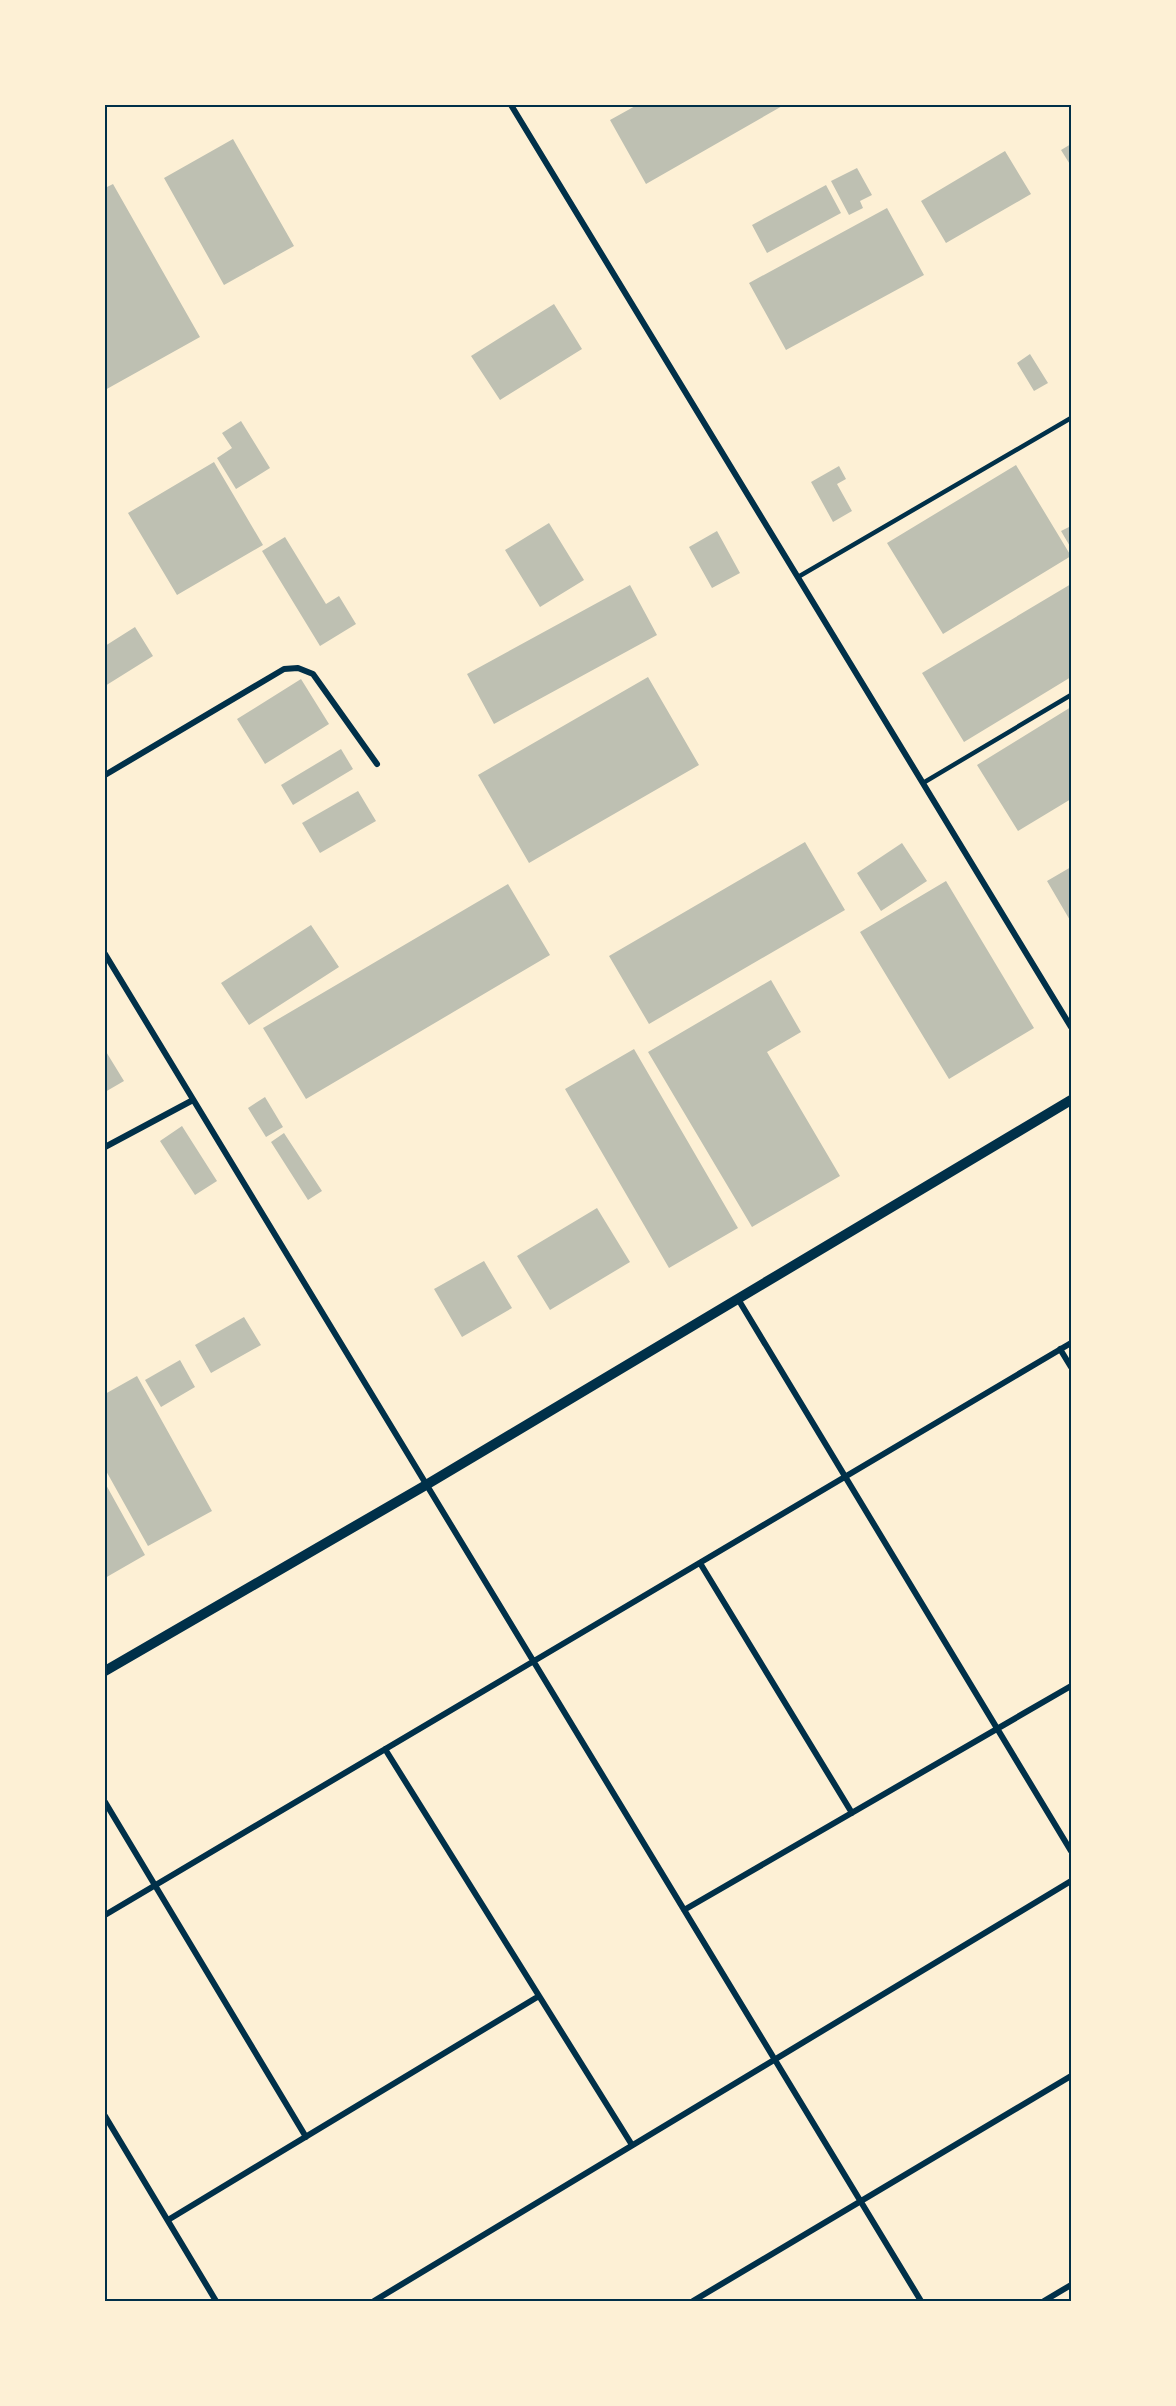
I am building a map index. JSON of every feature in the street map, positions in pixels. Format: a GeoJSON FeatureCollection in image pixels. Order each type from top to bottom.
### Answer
{"type":"FeatureCollection","features":[{"type":"Feature","properties":{"kind":"street"},"geometry":{"type":"LineString","coordinates":[[511,105],[1071,1028]]}},
{"type":"Feature","properties":{"kind":"street"},"geometry":{"type":"LineString","coordinates":[[105,775],[284,669],[293,667],[313,674],[377,764]]}},
{"type":"Feature","properties":{"kind":"street"},"geometry":{"type":"LineString","coordinates":[[105,954],[921,2301]]}},
{"type":"Feature","properties":{"kind":"street"},"geometry":{"type":"LineString","coordinates":[[105,1147],[193,1100]]}},
{"type":"Feature","properties":{"kind":"street"},"geometry":{"type":"LineString","coordinates":[[105,1671],[426,1485],[1071,1100]]}},
{"type":"Feature","properties":{"kind":"street"},"geometry":{"type":"LineString","coordinates":[[738,1299],[1071,1851]]}},
{"type":"Feature","properties":{"kind":"street"},"geometry":{"type":"LineString","coordinates":[[105,1915],[1071,1343]]}},
{"type":"Feature","properties":{"kind":"street"},"geometry":{"type":"LineString","coordinates":[[1060,1349],[1071,1367]]}},
{"type":"Feature","properties":{"kind":"street"},"geometry":{"type":"LineString","coordinates":[[699,1563],[852,1813]]}},
{"type":"Feature","properties":{"kind":"street"},"geometry":{"type":"LineString","coordinates":[[684,1910],[1071,1686]]}},
{"type":"Feature","properties":{"kind":"street"},"geometry":{"type":"LineString","coordinates":[[385,1749],[632,2145]]}},
{"type":"Feature","properties":{"kind":"street"},"geometry":{"type":"LineString","coordinates":[[105,1802],[306,2137]]}},
{"type":"Feature","properties":{"kind":"street"},"geometry":{"type":"LineString","coordinates":[[374,2301],[1071,1881]]}},
{"type":"Feature","properties":{"kind":"street"},"geometry":{"type":"LineString","coordinates":[[168,2220],[539,1996]]}},
{"type":"Feature","properties":{"kind":"street"},"geometry":{"type":"LineString","coordinates":[[693,2301],[1071,2076]]}},
{"type":"Feature","properties":{"kind":"street"},"geometry":{"type":"LineString","coordinates":[[105,2116],[216,2301]]}},
{"type":"Feature","properties":{"kind":"street"},"geometry":{"type":"LineString","coordinates":[[1044,2301],[1071,2285]]}},
{"type":"Feature","properties":{"kind":"lane"},"geometry":{"type":"LineString","coordinates":[[798,577],[1071,418]]}},
{"type":"Feature","properties":{"kind":"lane"},"geometry":{"type":"LineString","coordinates":[[923,783],[1071,695]]}},
{"type":"Feature","properties":{"kind":"building"},"geometry":{"type":"Polygon","coordinates":[[[637,105],[784,105],[646,184],[610,120],[637,105]]]}},
{"type":"Feature","properties":{"kind":"building"},"geometry":{"type":"Polygon","coordinates":[[[233,139],[294,246],[224,285],[164,178],[233,139]]]}},
{"type":"Feature","properties":{"kind":"building"},"geometry":{"type":"Polygon","coordinates":[[[1071,144],[1071,166],[1061,150],[1071,144]]]}},
{"type":"Feature","properties":{"kind":"building"},"geometry":{"type":"Polygon","coordinates":[[[1005,151],[1031,194],[946,243],[921,201],[1005,151]]]}},
{"type":"Feature","properties":{"kind":"building"},"geometry":{"type":"Polygon","coordinates":[[[857,168],[872,195],[860,201],[863,208],[849,215],[831,181],[857,168]]]}},
{"type":"Feature","properties":{"kind":"building"},"geometry":{"type":"Polygon","coordinates":[[[113,184],[200,337],[105,390],[105,188],[113,184]]]}},
{"type":"Feature","properties":{"kind":"building"},"geometry":{"type":"Polygon","coordinates":[[[826,185],[841,213],[767,253],[752,225],[826,185]]]}},
{"type":"Feature","properties":{"kind":"building"},"geometry":{"type":"Polygon","coordinates":[[[887,208],[924,275],[786,350],[749,283],[887,208]]]}},
{"type":"Feature","properties":{"kind":"building"},"geometry":{"type":"Polygon","coordinates":[[[554,304],[582,349],[500,400],[471,356],[554,304]]]}},
{"type":"Feature","properties":{"kind":"building"},"geometry":{"type":"Polygon","coordinates":[[[1030,354],[1048,383],[1034,391],[1017,363],[1030,354]]]}},
{"type":"Feature","properties":{"kind":"building"},"geometry":{"type":"Polygon","coordinates":[[[241,421],[270,468],[236,489],[217,458],[232,448],[222,433],[241,421]]]}},
{"type":"Feature","properties":{"kind":"building"},"geometry":{"type":"Polygon","coordinates":[[[214,462],[263,545],[177,595],[128,513],[214,462]]]}},
{"type":"Feature","properties":{"kind":"building"},"geometry":{"type":"Polygon","coordinates":[[[1016,465],[1071,556],[943,634],[887,543],[1016,465]]]}},
{"type":"Feature","properties":{"kind":"building"},"geometry":{"type":"Polygon","coordinates":[[[839,466],[846,479],[837,484],[852,511],[833,522],[811,482],[839,466]]]}},
{"type":"Feature","properties":{"kind":"building"},"geometry":{"type":"Polygon","coordinates":[[[549,523],[584,580],[540,607],[505,550],[549,523]]]}},
{"type":"Feature","properties":{"kind":"building"},"geometry":{"type":"Polygon","coordinates":[[[1071,526],[1071,548],[1061,531],[1071,526]]]}},
{"type":"Feature","properties":{"kind":"building"},"geometry":{"type":"Polygon","coordinates":[[[717,531],[740,573],[712,588],[689,547],[717,531]]]}},
{"type":"Feature","properties":{"kind":"building"},"geometry":{"type":"Polygon","coordinates":[[[285,537],[326,604],[339,596],[356,624],[320,646],[262,551],[285,537]]]}},
{"type":"Feature","properties":{"kind":"building"},"geometry":{"type":"Polygon","coordinates":[[[1071,584],[1071,677],[964,742],[922,673],[1071,584]]]}},
{"type":"Feature","properties":{"kind":"building"},"geometry":{"type":"Polygon","coordinates":[[[630,585],[657,635],[494,724],[467,674],[630,585]]]}},
{"type":"Feature","properties":{"kind":"building"},"geometry":{"type":"Polygon","coordinates":[[[135,627],[153,656],[105,686],[105,646],[135,627]]]}},
{"type":"Feature","properties":{"kind":"building"},"geometry":{"type":"Polygon","coordinates":[[[648,677],[699,765],[529,863],[478,775],[648,677]]]}},
{"type":"Feature","properties":{"kind":"building"},"geometry":{"type":"Polygon","coordinates":[[[301,679],[329,724],[265,764],[237,719],[301,679]]]}},
{"type":"Feature","properties":{"kind":"building"},"geometry":{"type":"Polygon","coordinates":[[[1071,707],[1071,799],[1018,831],[977,765],[1071,707]]]}},
{"type":"Feature","properties":{"kind":"building"},"geometry":{"type":"Polygon","coordinates":[[[341,749],[353,769],[293,805],[281,785],[341,749]]]}},
{"type":"Feature","properties":{"kind":"building"},"geometry":{"type":"Polygon","coordinates":[[[358,791],[376,821],[320,853],[302,823],[358,791]]]}},
{"type":"Feature","properties":{"kind":"building"},"geometry":{"type":"Polygon","coordinates":[[[805,842],[845,910],[649,1024],[609,956],[805,842]]]}},
{"type":"Feature","properties":{"kind":"building"},"geometry":{"type":"Polygon","coordinates":[[[902,843],[927,881],[881,911],[857,873],[902,843]]]}},
{"type":"Feature","properties":{"kind":"building"},"geometry":{"type":"Polygon","coordinates":[[[1071,867],[1071,922],[1047,881],[1071,867]]]}},
{"type":"Feature","properties":{"kind":"building"},"geometry":{"type":"Polygon","coordinates":[[[946,881],[1034,1028],[949,1079],[860,932],[946,881]]]}},
{"type":"Feature","properties":{"kind":"building"},"geometry":{"type":"Polygon","coordinates":[[[508,884],[550,955],[306,1099],[263,1028],[508,884]]]}},
{"type":"Feature","properties":{"kind":"building"},"geometry":{"type":"Polygon","coordinates":[[[311,925],[339,967],[249,1025],[221,983],[311,925]]]}},
{"type":"Feature","properties":{"kind":"building"},"geometry":{"type":"Polygon","coordinates":[[[771,980],[801,1032],[767,1052],[840,1176],[752,1227],[648,1052],[771,980]]]}},
{"type":"Feature","properties":{"kind":"building"},"geometry":{"type":"Polygon","coordinates":[[[634,1049],[738,1228],[669,1268],[565,1089],[634,1049]]]}},
{"type":"Feature","properties":{"kind":"building"},"geometry":{"type":"Polygon","coordinates":[[[105,1050],[124,1081],[105,1092],[105,1050]]]}},
{"type":"Feature","properties":{"kind":"building"},"geometry":{"type":"Polygon","coordinates":[[[265,1097],[283,1127],[266,1137],[248,1108],[265,1097]]]}},
{"type":"Feature","properties":{"kind":"building"},"geometry":{"type":"Polygon","coordinates":[[[182,1126],[217,1181],[195,1195],[160,1141],[182,1126]]]}},
{"type":"Feature","properties":{"kind":"building"},"geometry":{"type":"Polygon","coordinates":[[[284,1133],[322,1191],[308,1200],[271,1142],[284,1133]]]}},
{"type":"Feature","properties":{"kind":"building"},"geometry":{"type":"Polygon","coordinates":[[[597,1208],[630,1262],[550,1310],[517,1256],[597,1208]]]}},
{"type":"Feature","properties":{"kind":"building"},"geometry":{"type":"Polygon","coordinates":[[[484,1261],[512,1308],[462,1337],[434,1289],[484,1261]]]}},
{"type":"Feature","properties":{"kind":"building"},"geometry":{"type":"Polygon","coordinates":[[[244,1317],[261,1345],[211,1373],[195,1345],[244,1317]]]}},
{"type":"Feature","properties":{"kind":"building"},"geometry":{"type":"Polygon","coordinates":[[[180,1360],[195,1387],[161,1407],[145,1380],[180,1360]]]}},
{"type":"Feature","properties":{"kind":"building"},"geometry":{"type":"Polygon","coordinates":[[[137,1376],[212,1511],[148,1546],[105,1469],[105,1394],[137,1376]]]}},
{"type":"Feature","properties":{"kind":"building"},"geometry":{"type":"Polygon","coordinates":[[[105,1483],[145,1555],[105,1578],[105,1483]]]}}]}
